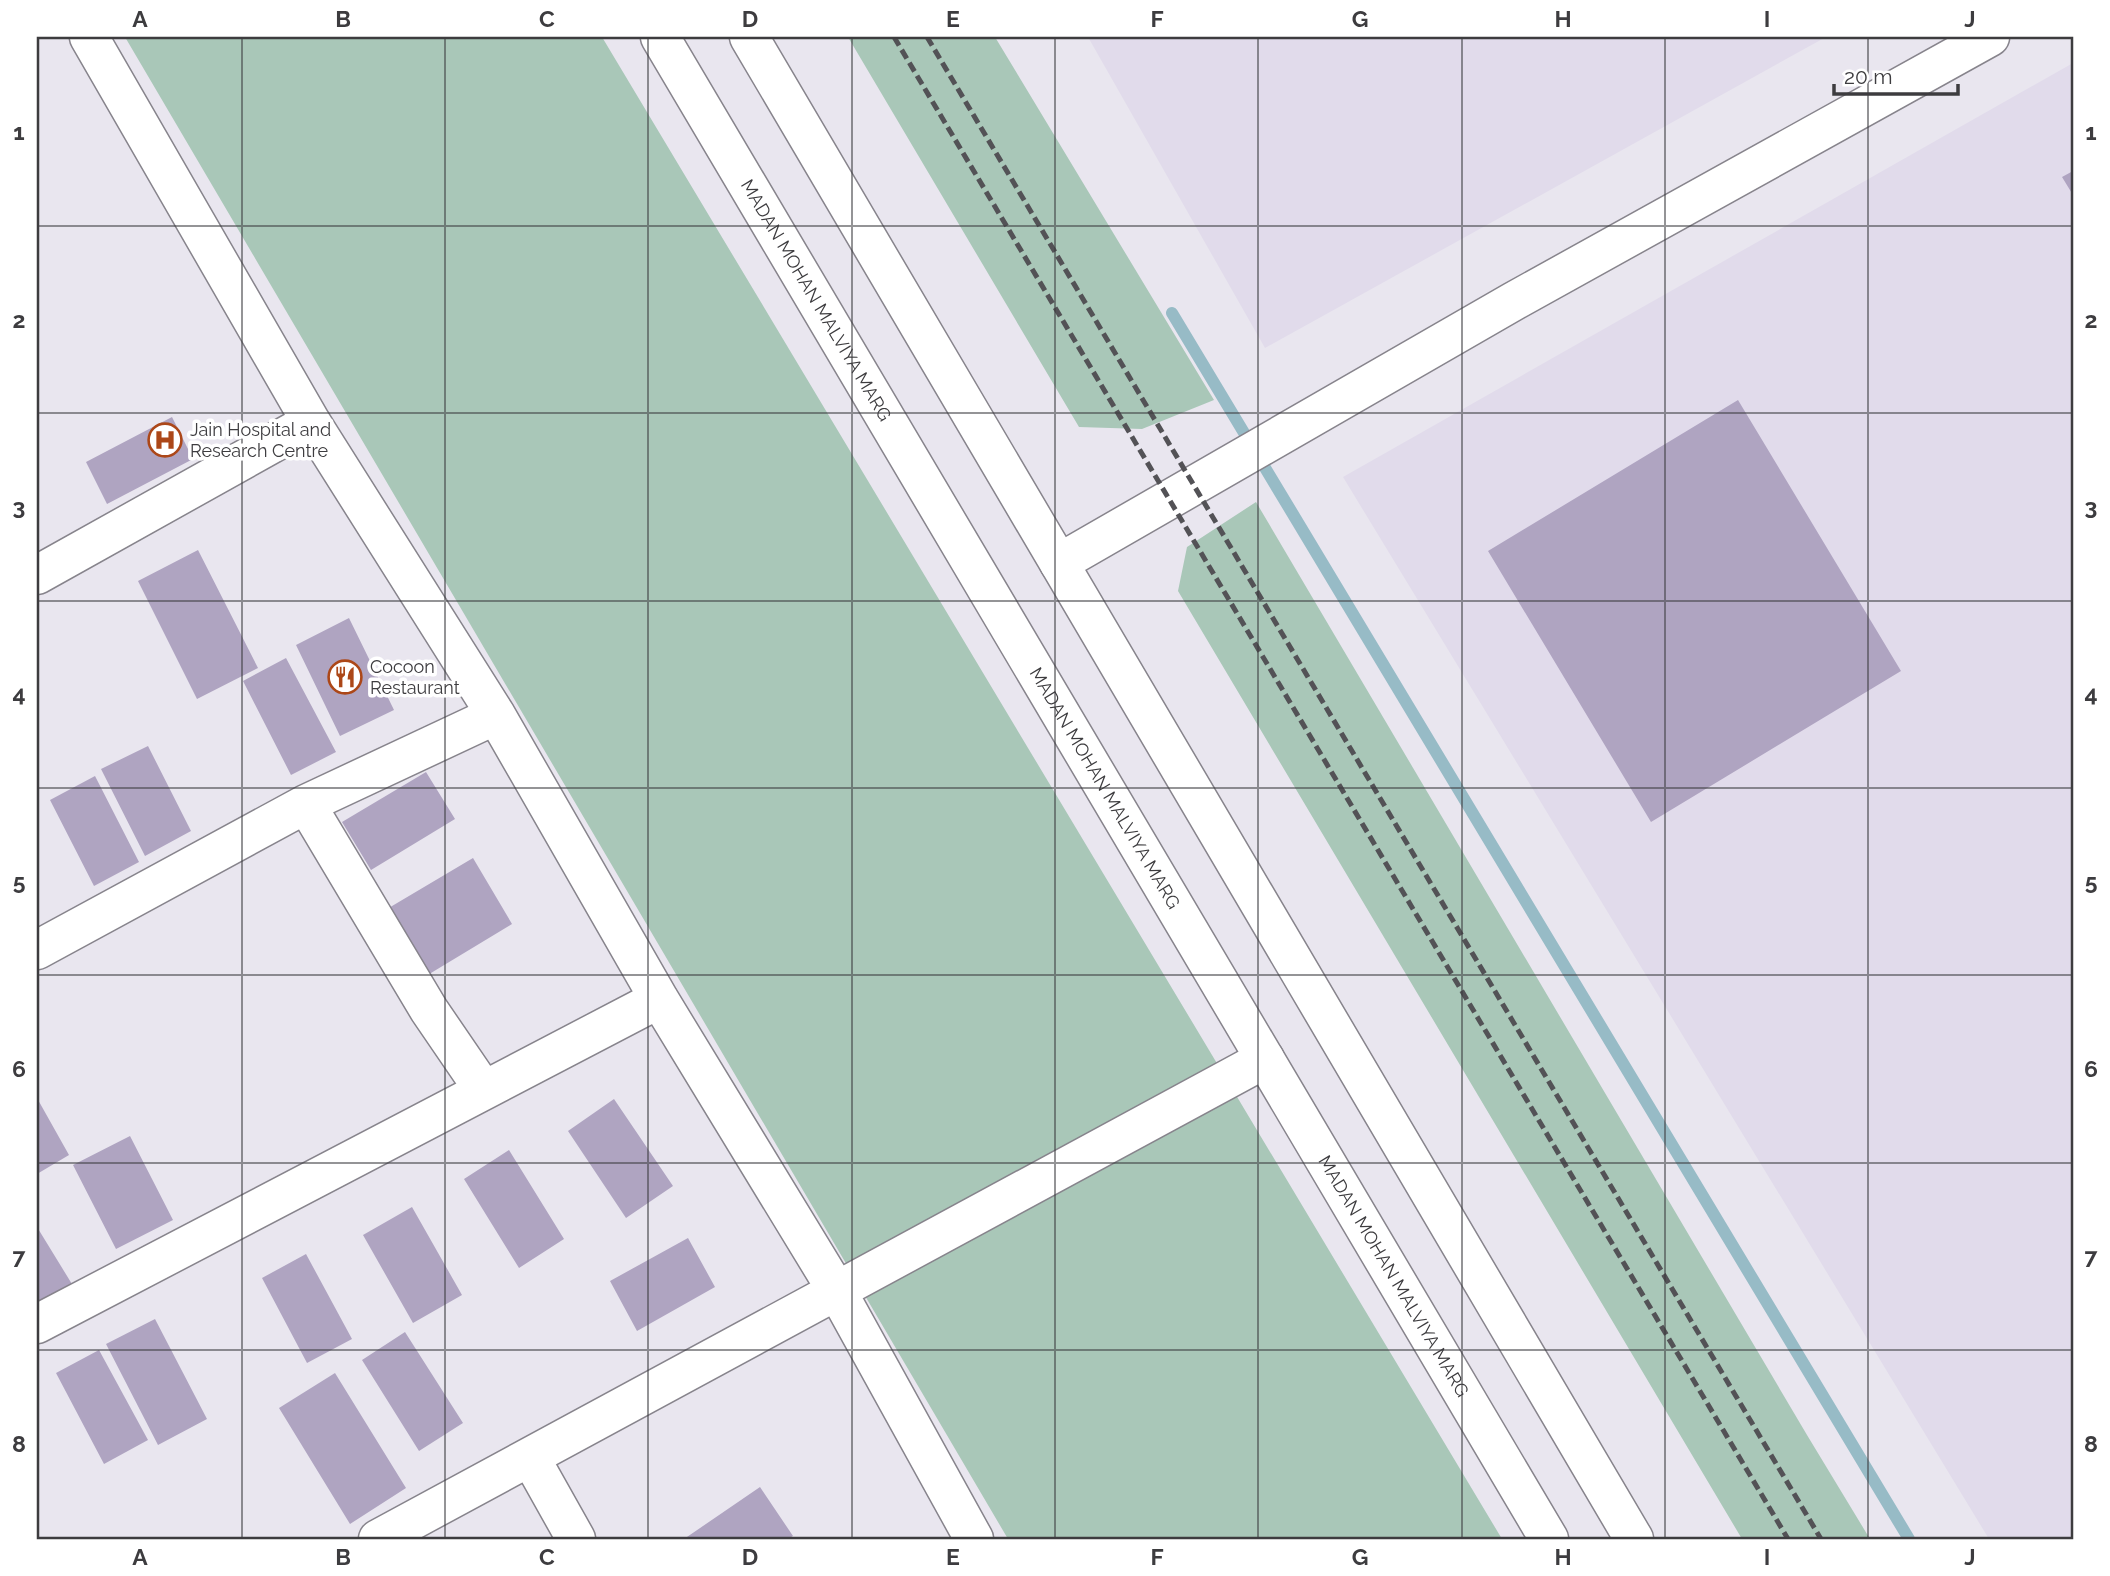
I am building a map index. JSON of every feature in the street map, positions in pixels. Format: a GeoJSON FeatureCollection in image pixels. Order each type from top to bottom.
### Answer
{"type":"FeatureCollection","features":[{"type":"Feature","properties":{"kind":"street"},"geometry":{"type":"LineString","coordinates":[[89,37],[311,422],[496,715],[659,999],[837,1290],[974,1539]]}},
{"type":"Feature","properties":{"kind":"street","name":"MADAN MOHAN MALVIYA MARG"},"geometry":{"type":"LineString","coordinates":[[660,37],[1549,1539]]}},
{"type":"Feature","properties":{"kind":"street"},"geometry":{"type":"LineString","coordinates":[[749,37],[1634,1539]]}},
{"type":"Feature","properties":{"kind":"street"},"geometry":{"type":"LineString","coordinates":[[1059,563],[1526,294],[1990,37]]}},
{"type":"Feature","properties":{"kind":"street"},"geometry":{"type":"LineString","coordinates":[[37,575],[311,422]]}},
{"type":"Feature","properties":{"kind":"street"},"geometry":{"type":"LineString","coordinates":[[37,950],[306,804],[496,715]]}},
{"type":"Feature","properties":{"kind":"street"},"geometry":{"type":"LineString","coordinates":[[306,804],[429,1010],[483,1089]]}},
{"type":"Feature","properties":{"kind":"street"},"geometry":{"type":"LineString","coordinates":[[37,1324],[659,999]]}},
{"type":"Feature","properties":{"kind":"street"},"geometry":{"type":"LineString","coordinates":[[378,1539],[1265,1059]]}},
{"type":"Feature","properties":{"kind":"street"},"geometry":{"type":"LineString","coordinates":[[530,1457],[576,1539]]}},
{"type":"Feature","properties":{"kind":"shaded area"},"geometry":{"type":"Polygon","coordinates":[[[1088,37],[1826,37],[1265,348],[1088,37]]]}},
{"type":"Feature","properties":{"kind":"shaded area"},"geometry":{"type":"Polygon","coordinates":[[[2073,63],[2073,1539],[1989,1539],[1343,477],[2073,63]]]}},
{"type":"Feature","properties":{"kind":"green space"},"geometry":{"type":"Polygon","coordinates":[[[125,37],[602,37],[1502,1539],[1008,1539],[125,37]]]}},
{"type":"Feature","properties":{"kind":"green space"},"geometry":{"type":"Polygon","coordinates":[[[848,37],[995,37],[1214,400],[1142,429],[1079,427],[848,37]]]}},
{"type":"Feature","properties":{"kind":"green space"},"geometry":{"type":"Polygon","coordinates":[[[1256,502],[1870,1539],[1742,1539],[1178,591],[1187,547],[1256,502]]]}},
{"type":"Feature","properties":{"kind":"building"},"geometry":{"type":"Polygon","coordinates":[[[2073,171],[2073,195],[2062,177],[2073,171]]]}},
{"type":"Feature","properties":{"kind":"building"},"geometry":{"type":"Polygon","coordinates":[[[1738,400],[1901,671],[1651,822],[1488,551],[1738,400]]]}},
{"type":"Feature","properties":{"kind":"building"},"geometry":{"type":"Polygon","coordinates":[[[172,417],[193,459],[107,504],[86,462],[172,417]]]}},
{"type":"Feature","properties":{"kind":"building"},"geometry":{"type":"Polygon","coordinates":[[[198,550],[258,668],[197,699],[138,581],[198,550]]]}},
{"type":"Feature","properties":{"kind":"building","name":"Cocoon Restaurant"},"geometry":{"type":"Polygon","coordinates":[[[349,618],[394,710],[340,736],[296,645],[349,618]]]}},
{"type":"Feature","properties":{"kind":"building"},"geometry":{"type":"Polygon","coordinates":[[[286,658],[336,752],[291,775],[243,681],[286,658]]]}},
{"type":"Feature","properties":{"kind":"building"},"geometry":{"type":"Polygon","coordinates":[[[148,746],[191,831],[145,856],[101,769],[148,746]]]}},
{"type":"Feature","properties":{"kind":"building"},"geometry":{"type":"Polygon","coordinates":[[[426,772],[455,819],[371,870],[342,822],[426,772]]]}},
{"type":"Feature","properties":{"kind":"building"},"geometry":{"type":"Polygon","coordinates":[[[95,776],[139,862],[94,886],[50,800],[95,776]]]}},
{"type":"Feature","properties":{"kind":"building"},"geometry":{"type":"Polygon","coordinates":[[[473,858],[512,924],[426,976],[387,909],[473,858]]]}},
{"type":"Feature","properties":{"kind":"building"},"geometry":{"type":"Polygon","coordinates":[[[37,1098],[69,1155],[37,1174],[37,1098]]]}},
{"type":"Feature","properties":{"kind":"building"},"geometry":{"type":"Polygon","coordinates":[[[614,1099],[673,1186],[626,1218],[568,1131],[614,1099]]]}},
{"type":"Feature","properties":{"kind":"building"},"geometry":{"type":"Polygon","coordinates":[[[130,1136],[173,1220],[116,1249],[73,1165],[130,1136]]]}},
{"type":"Feature","properties":{"kind":"building"},"geometry":{"type":"Polygon","coordinates":[[[509,1150],[564,1239],[519,1268],[464,1179],[509,1150]]]}},
{"type":"Feature","properties":{"kind":"building"},"geometry":{"type":"Polygon","coordinates":[[[412,1207],[462,1295],[413,1323],[363,1235],[412,1207]]]}},
{"type":"Feature","properties":{"kind":"building"},"geometry":{"type":"Polygon","coordinates":[[[37,1227],[75,1289],[37,1313],[37,1227]]]}},
{"type":"Feature","properties":{"kind":"building"},"geometry":{"type":"Polygon","coordinates":[[[688,1238],[715,1287],[637,1331],[610,1281],[688,1238]]]}},
{"type":"Feature","properties":{"kind":"building"},"geometry":{"type":"Polygon","coordinates":[[[306,1254],[352,1339],[307,1363],[262,1278],[306,1254]]]}},
{"type":"Feature","properties":{"kind":"building"},"geometry":{"type":"Polygon","coordinates":[[[155,1319],[207,1419],[158,1445],[106,1344],[155,1319]]]}},
{"type":"Feature","properties":{"kind":"building"},"geometry":{"type":"Polygon","coordinates":[[[405,1332],[463,1423],[419,1451],[362,1360],[405,1332]]]}},
{"type":"Feature","properties":{"kind":"building"},"geometry":{"type":"Polygon","coordinates":[[[99,1350],[148,1440],[104,1464],[56,1373],[99,1350]]]}},
{"type":"Feature","properties":{"kind":"building"},"geometry":{"type":"Polygon","coordinates":[[[335,1373],[406,1488],[350,1524],[279,1408],[335,1373]]]}},
{"type":"Feature","properties":{"kind":"building"},"geometry":{"type":"Polygon","coordinates":[[[760,1487],[793,1536],[788,1539],[684,1539],[760,1487]]]}},
{"type":"Feature","properties":{"kind":"waterway"},"geometry":{"type":"LineString","coordinates":[[1172,313],[1909,1539]]}},
{"type":"Feature","properties":{"kind":"railway"},"geometry":{"type":"LineString","coordinates":[[894,37],[1788,1539]]}},
{"type":"Feature","properties":{"kind":"railway"},"geometry":{"type":"LineString","coordinates":[[927,37],[1821,1539]]}},
{"type":"Feature","properties":{"kind":"place","name":"Jain Hospital and Research Centre"},"geometry":{"type":"Point","coordinates":[165,440]}},
{"type":"Feature","properties":{"kind":"place","name":"Cocoon Restaurant"},"geometry":{"type":"Point","coordinates":[345,677]}}]}
